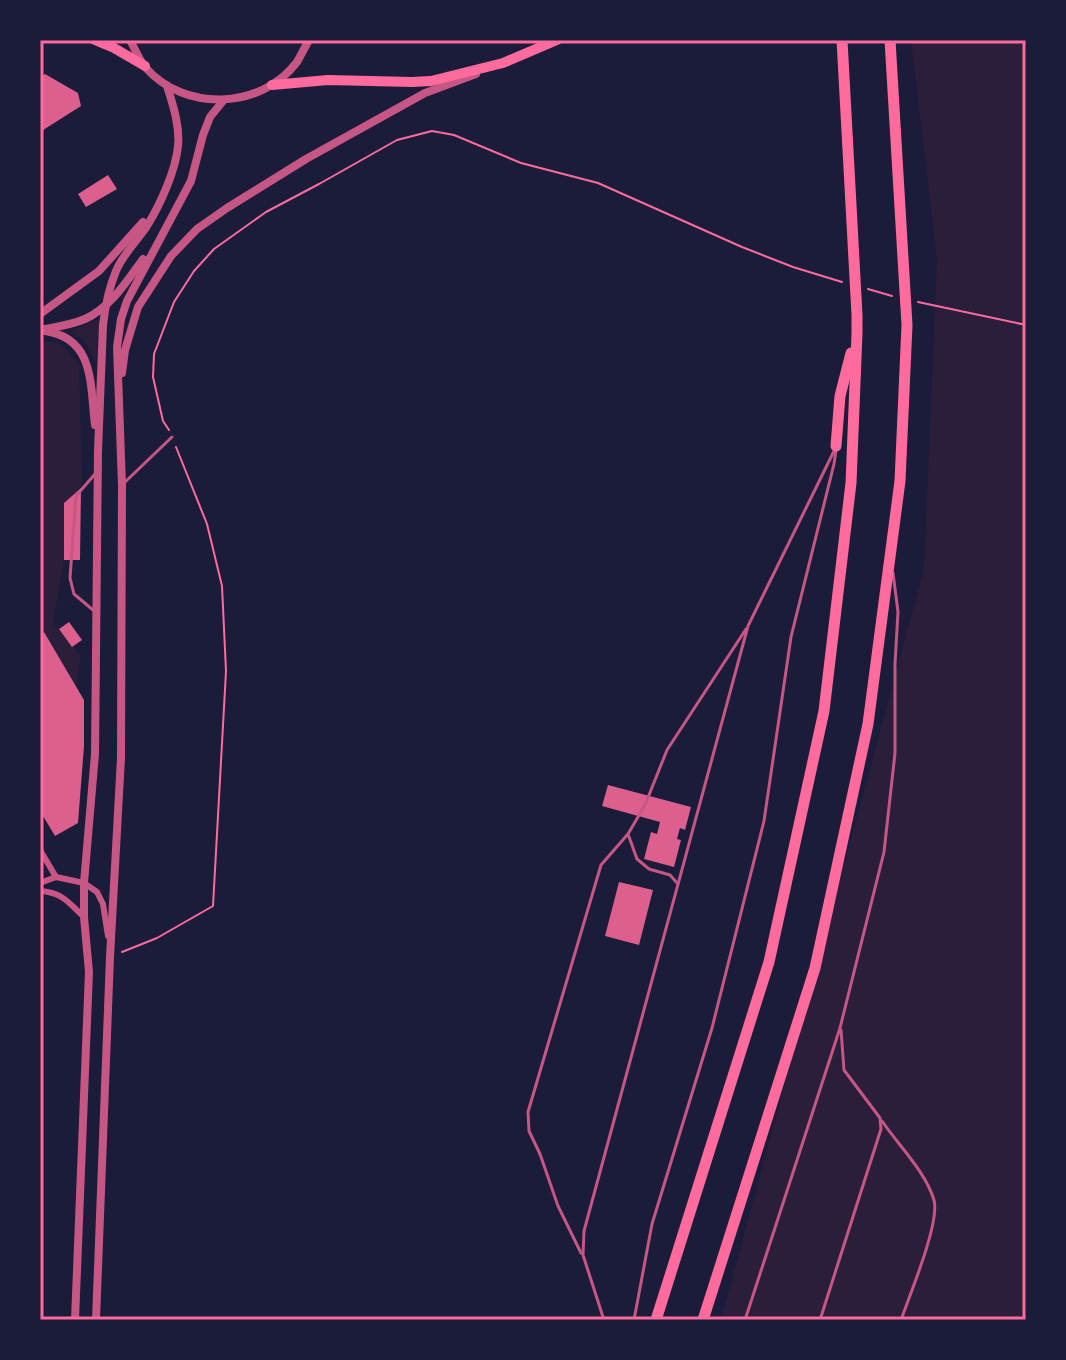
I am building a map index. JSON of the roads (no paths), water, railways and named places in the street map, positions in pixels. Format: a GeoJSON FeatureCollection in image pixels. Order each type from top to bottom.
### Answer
{"type":"FeatureCollection","features":[{"type":"Feature","properties":{"kind":"highway"},"geometry":{"type":"LineString","coordinates":[[95,40],[145,66]]}},
{"type":"Feature","properties":{"kind":"highway"},"geometry":{"type":"LineString","coordinates":[[272,85],[328,80],[422,82],[503,63],[557,40]]}},
{"type":"Feature","properties":{"kind":"highway"},"geometry":{"type":"LineString","coordinates":[[656,1320],[769,962],[824,711],[851,483],[857,333],[842,40]]}},
{"type":"Feature","properties":{"kind":"highway"},"geometry":{"type":"LineString","coordinates":[[703,1320],[815,968],[868,724],[900,481],[907,325],[890,40]]}},
{"type":"Feature","properties":{"kind":"highway"},"geometry":{"type":"LineString","coordinates":[[836,446],[840,396],[857,333]]}},
{"type":"Feature","properties":{"kind":"street"},"geometry":{"type":"LineString","coordinates":[[130,40],[145,66],[167,86],[194,97],[223,101],[249,96],[272,85],[296,63],[309,40]]}},
{"type":"Feature","properties":{"kind":"street"},"geometry":{"type":"LineString","coordinates":[[120,401],[125,350],[138,307],[171,256],[197,229],[306,159],[425,93],[503,63]]}},
{"type":"Feature","properties":{"kind":"street"},"geometry":{"type":"LineString","coordinates":[[75,1320],[89,972],[84,883],[95,754],[98,451],[105,306],[116,271],[147,225],[164,192],[178,145],[176,115],[167,86]]}},
{"type":"Feature","properties":{"kind":"street"},"geometry":{"type":"LineString","coordinates":[[96,1320],[121,758],[122,485],[117,347],[127,301],[191,181],[210,117],[223,101]]}},
{"type":"Feature","properties":{"kind":"street"},"geometry":{"type":"LineString","coordinates":[[40,314],[99,271],[145,220],[164,192]]}},
{"type":"Feature","properties":{"kind":"street"},"geometry":{"type":"LineString","coordinates":[[40,330],[85,319],[105,306],[123,287],[173,217]]}},
{"type":"Feature","properties":{"kind":"street"},"geometry":{"type":"LineString","coordinates":[[40,330],[58,333],[82,352],[88,365],[98,451]]}},
{"type":"Feature","properties":{"kind":"street"},"geometry":{"type":"LineString","coordinates":[[40,850],[56,877]]}},
{"type":"Feature","properties":{"kind":"street"},"geometry":{"type":"LineString","coordinates":[[40,883],[56,877],[84,883],[97,892],[103,904],[110,954]]}},
{"type":"Feature","properties":{"kind":"street"},"geometry":{"type":"LineString","coordinates":[[40,891],[54,892],[84,917]]}},
{"type":"Feature","properties":{"kind":"lane"},"geometry":{"type":"LineString","coordinates":[[122,485],[172,437]]}},
{"type":"Feature","properties":{"kind":"lane"},"geometry":{"type":"LineString","coordinates":[[604,1320],[583,1255],[558,1206],[529,1131],[528,1112],[601,865],[628,834],[645,805],[667,750],[748,626],[836,446]]}},
{"type":"Feature","properties":{"kind":"lane"},"geometry":{"type":"LineString","coordinates":[[634,1320],[652,1224],[712,1028],[764,821],[791,637],[836,446]]}},
{"type":"Feature","properties":{"kind":"lane"},"geometry":{"type":"LineString","coordinates":[[97,614],[74,594],[70,578],[76,496],[98,472]]}},
{"type":"Feature","properties":{"kind":"lane"},"geometry":{"type":"LineString","coordinates":[[745,1320],[840,1028],[884,852],[894,767],[898,612],[891,553]]}},
{"type":"Feature","properties":{"kind":"lane"},"geometry":{"type":"LineString","coordinates":[[583,1255],[584,1231],[748,626]]}},
{"type":"Feature","properties":{"kind":"lane"},"geometry":{"type":"LineString","coordinates":[[628,834],[637,859],[649,869],[670,875],[679,884]]}},
{"type":"Feature","properties":{"kind":"lane"},"geometry":{"type":"LineString","coordinates":[[840,1028],[844,1070],[924,1178],[934,1201],[935,1221],[901,1320]]}},
{"type":"Feature","properties":{"kind":"lane"},"geometry":{"type":"LineString","coordinates":[[820,1320],[881,1129],[880,1118]]}}]}
